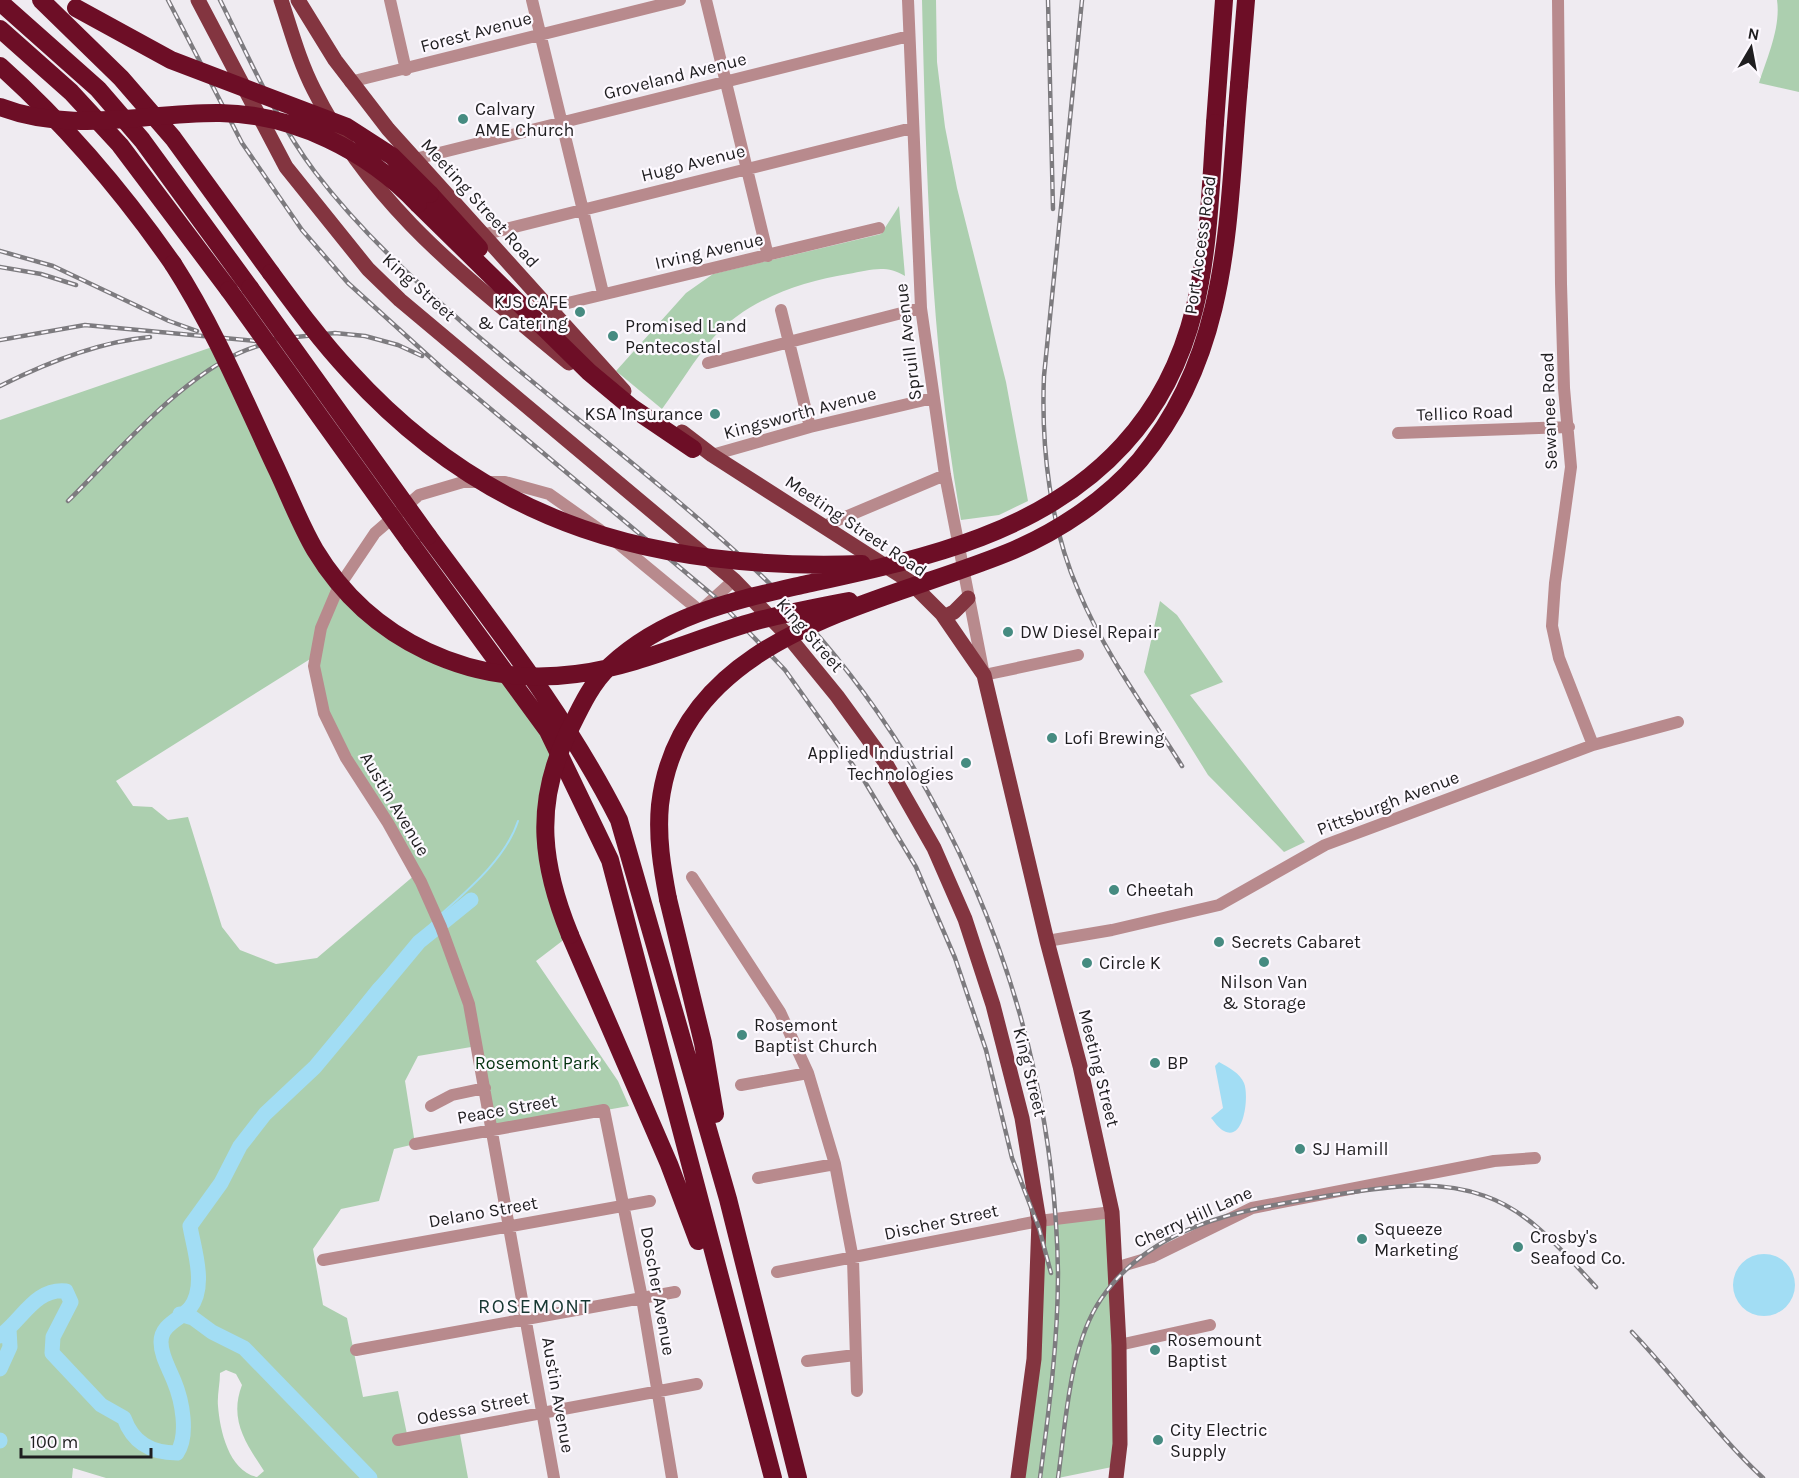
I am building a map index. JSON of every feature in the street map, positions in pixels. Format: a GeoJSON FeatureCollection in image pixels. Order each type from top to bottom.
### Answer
{"type":"FeatureCollection","features":[{"type":"Feature","properties":{"kind":"highway"},"geometry":{"type":"LineString","coordinates":[[41,0],[121,78],[172,138],[271,273],[334,354],[383,405],[451,462],[538,511],[609,539],[698,558],[795,565],[915,559]]}},
{"type":"Feature","properties":{"kind":"highway"},"geometry":{"type":"LineString","coordinates":[[0,2],[98,89],[142,140],[250,288],[548,731],[610,860],[773,1478]]}},
{"type":"Feature","properties":{"kind":"highway","name":"Port Access Road"},"geometry":{"type":"LineString","coordinates":[[915,559],[989,535],[1031,516],[1069,492],[1099,469],[1123,445],[1158,400],[1188,336],[1201,287],[1206,255],[1223,2]]}},
{"type":"Feature","properties":{"kind":"highway","name":"Port Access Road"},"geometry":{"type":"LineString","coordinates":[[907,588],[1012,550],[1053,531],[1120,481],[1144,455],[1173,414],[1205,345],[1220,284],[1246,3]]}},
{"type":"Feature","properties":{"kind":"highway"},"geometry":{"type":"LineString","coordinates":[[70,4],[171,60],[347,127],[392,156],[424,199],[589,372],[631,407],[693,449]]}},
{"type":"Feature","properties":{"kind":"highway"},"geometry":{"type":"LineString","coordinates":[[0,29],[71,92],[120,145],[420,541],[548,697],[601,783],[619,819],[728,1199],[798,1478]]}},
{"type":"Feature","properties":{"kind":"highway"},"geometry":{"type":"LineString","coordinates":[[0,66],[35,98],[93,159],[136,211],[173,264],[222,352],[315,550],[339,583],[368,614],[418,650],[466,667],[496,674],[521,677],[579,674],[640,660],[756,621],[907,588]]}},
{"type":"Feature","properties":{"kind":"highway"},"geometry":{"type":"LineString","coordinates":[[0,107],[49,121],[82,122],[221,113],[246,115],[283,123],[320,136],[367,160],[397,183],[424,199],[580,354],[618,389],[657,416]]}},
{"type":"Feature","properties":{"kind":"highway"},"geometry":{"type":"LineString","coordinates":[[741,1363],[684,1201],[555,899],[547,862],[545,814],[548,789],[554,768],[574,721],[596,682],[609,667],[658,630],[724,603],[915,559]]}},
{"type":"Feature","properties":{"kind":"highway"},"geometry":{"type":"LineString","coordinates":[[728,1199],[703,1043],[661,862],[660,805],[670,763],[682,738],[704,703],[734,671],[770,645],[907,588]]}},
{"type":"Feature","properties":{"kind":"main road","name":"King Street"},"geometry":{"type":"LineString","coordinates":[[198,0],[286,167],[368,269],[400,300],[734,580],[788,636],[837,696],[885,762],[934,848],[966,919],[993,1005],[1022,1118],[1039,1221],[1034,1359],[1018,1478]]}},
{"type":"Feature","properties":{"kind":"main road","name":"Meeting Street Road"},"geometry":{"type":"LineString","coordinates":[[280,0],[315,92],[360,165],[398,214],[428,244],[598,387],[637,416],[693,449],[712,455]]}},
{"type":"Feature","properties":{"kind":"main road","name":"Meeting Street Road"},"geometry":{"type":"LineString","coordinates":[[299,0],[350,82],[415,159],[614,382],[712,455],[909,581],[944,617],[984,675]]}},
{"type":"Feature","properties":{"kind":"main road"},"geometry":{"type":"LineString","coordinates":[[944,617],[954,612],[968,598]]}},
{"type":"Feature","properties":{"kind":"main road","name":"Meeting Street"},"geometry":{"type":"LineString","coordinates":[[984,675],[1047,941],[1080,1066],[1112,1212],[1119,1345],[1120,1444],[1116,1478]]}},
{"type":"Feature","properties":{"kind":"street"},"geometry":{"type":"LineString","coordinates":[[390,0],[406,70]]}},
{"type":"Feature","properties":{"kind":"street"},"geometry":{"type":"LineString","coordinates":[[532,0],[603,293]]}},
{"type":"Feature","properties":{"kind":"street","name":"Forest Avenue"},"geometry":{"type":"LineString","coordinates":[[350,82],[406,70],[539,34],[680,0]]}},
{"type":"Feature","properties":{"kind":"street"},"geometry":{"type":"LineString","coordinates":[[706,0],[768,256]]}},
{"type":"Feature","properties":{"kind":"street","name":"Spruill Avenue"},"geometry":{"type":"LineString","coordinates":[[908,0],[921,308],[945,475],[984,675]]}},
{"type":"Feature","properties":{"kind":"street","name":"Sewanee Road"},"geometry":{"type":"LineString","coordinates":[[1558,0],[1564,388],[1571,467],[1555,584],[1552,627],[1559,658],[1593,745]]}},
{"type":"Feature","properties":{"kind":"street","name":"Groveland Avenue"},"geometry":{"type":"LineString","coordinates":[[415,159],[909,36]]}},
{"type":"Feature","properties":{"kind":"street","name":"Hugo Avenue"},"geometry":{"type":"LineString","coordinates":[[482,235],[912,128]]}},
{"type":"Feature","properties":{"kind":"street","name":"Irving Avenue"},"geometry":{"type":"LineString","coordinates":[[547,308],[879,228]]}},
{"type":"Feature","properties":{"kind":"street"},"geometry":{"type":"LineString","coordinates":[[708,363],[921,308]]}},
{"type":"Feature","properties":{"kind":"street"},"geometry":{"type":"LineString","coordinates":[[782,310],[810,427]]}},
{"type":"Feature","properties":{"kind":"street","name":"Kingsworth Avenue"},"geometry":{"type":"LineString","coordinates":[[712,455],[810,427],[933,398]]}},
{"type":"Feature","properties":{"kind":"street","name":"Tellico Road"},"geometry":{"type":"LineString","coordinates":[[1398,433],[1569,427]]}},
{"type":"Feature","properties":{"kind":"street"},"geometry":{"type":"LineString","coordinates":[[824,526],[945,475]]}},
{"type":"Feature","properties":{"kind":"street","name":"Austin Avenue"},"geometry":{"type":"LineString","coordinates":[[554,1478],[469,1004],[439,922],[393,831],[346,758],[328,722],[314,666],[321,628],[338,588],[375,533],[419,495],[463,482],[505,482],[549,494],[606,534],[700,611],[734,580]]}},
{"type":"Feature","properties":{"kind":"street"},"geometry":{"type":"LineString","coordinates":[[984,675],[1078,655]]}},
{"type":"Feature","properties":{"kind":"street","name":"Pittsburgh Avenue"},"geometry":{"type":"LineString","coordinates":[[1047,941],[1112,930],[1219,905],[1325,845],[1593,745],[1678,722]]}},
{"type":"Feature","properties":{"kind":"street"},"geometry":{"type":"LineString","coordinates":[[692,877],[780,1012],[808,1073],[835,1164],[854,1259],[857,1391]]}},
{"type":"Feature","properties":{"kind":"street"},"geometry":{"type":"LineString","coordinates":[[741,1085],[808,1073]]}},
{"type":"Feature","properties":{"kind":"street"},"geometry":{"type":"LineString","coordinates":[[431,1106],[452,1095],[485,1088]]}},
{"type":"Feature","properties":{"kind":"street","name":"Peace Street"},"geometry":{"type":"LineString","coordinates":[[415,1144],[604,1110]]}},
{"type":"Feature","properties":{"kind":"street","name":"Doscher Avenue"},"geometry":{"type":"LineString","coordinates":[[604,1110],[642,1298],[672,1478]]}},
{"type":"Feature","properties":{"kind":"street","name":"Cherry Hill Lane"},"geometry":{"type":"LineString","coordinates":[[1114,1268],[1152,1257],[1252,1208],[1494,1161],[1535,1158]]}},
{"type":"Feature","properties":{"kind":"street"},"geometry":{"type":"LineString","coordinates":[[758,1178],[835,1164]]}},
{"type":"Feature","properties":{"kind":"street","name":"Delano Street"},"geometry":{"type":"LineString","coordinates":[[323,1260],[650,1201]]}},
{"type":"Feature","properties":{"kind":"street","name":"Discher Street"},"geometry":{"type":"LineString","coordinates":[[777,1272],[854,1259],[1039,1221],[1112,1212]]}},
{"type":"Feature","properties":{"kind":"street"},"geometry":{"type":"LineString","coordinates":[[356,1350],[675,1292]]}},
{"type":"Feature","properties":{"kind":"street"},"geometry":{"type":"LineString","coordinates":[[1119,1345],[1210,1325]]}},
{"type":"Feature","properties":{"kind":"street"},"geometry":{"type":"LineString","coordinates":[[807,1361],[855,1355]]}},
{"type":"Feature","properties":{"kind":"street","name":"Odessa Street"},"geometry":{"type":"LineString","coordinates":[[398,1440],[697,1384]]}},
{"type":"Feature","properties":{"kind":"green space"},"geometry":{"type":"Polygon","coordinates":[[[922,0],[936,0],[937,62],[945,127],[957,188],[1006,382],[1028,501],[999,515],[961,520],[943,391],[932,261],[922,0]]]}},
{"type":"Feature","properties":{"kind":"green space"},"geometry":{"type":"Polygon","coordinates":[[[1777,0],[1799,0],[1799,92],[1759,83],[1775,32],[1777,0]]]}},
{"type":"Feature","properties":{"kind":"green space"},"geometry":{"type":"Polygon","coordinates":[[[899,206],[905,276],[891,270],[878,269],[830,277],[793,288],[758,303],[742,313],[713,338],[662,409],[616,371],[686,293],[713,274],[881,234],[899,206]]]}},
{"type":"Feature","properties":{"kind":"green space","name":"Rosemont Park"},"geometry":{"type":"Polygon","coordinates":[[[218,345],[308,537],[384,627],[507,676],[559,754],[545,814],[570,935],[536,961],[618,1081],[629,1106],[493,1130],[477,1046],[418,1056],[405,1081],[415,1144],[394,1149],[379,1201],[341,1209],[313,1249],[323,1305],[347,1318],[363,1397],[398,1391],[408,1439],[459,1429],[468,1478],[106,1478],[73,1468],[72,1478],[0,1478],[0,420],[218,345]],[[315,656],[116,781],[133,806],[152,807],[168,820],[188,817],[222,927],[240,950],[276,964],[317,958],[416,874],[324,713],[315,656]],[[226,1370],[220,1373],[218,1398],[224,1438],[239,1467],[257,1477],[264,1471],[245,1440],[238,1420],[238,1397],[242,1385],[236,1374],[226,1370]]]}},
{"type":"Feature","properties":{"kind":"green space"},"geometry":{"type":"Polygon","coordinates":[[[1160,601],[1177,615],[1223,682],[1190,695],[1305,842],[1284,852],[1208,775],[1144,672],[1160,601]]]}},
{"type":"Feature","properties":{"kind":"green space"},"geometry":{"type":"Polygon","coordinates":[[[1112,1212],[1117,1466],[1058,1478],[1018,1478],[1039,1221],[1112,1212]]]}},
{"type":"Feature","properties":{"kind":"water"},"geometry":{"type":"Polygon","coordinates":[[[1219,1062],[1240,1076],[1244,1083],[1246,1097],[1244,1115],[1237,1130],[1231,1133],[1218,1127],[1211,1118],[1223,1108],[1215,1066],[1219,1062]]]}},
{"type":"Feature","properties":{"kind":"water"},"geometry":{"type":"Polygon","coordinates":[[[1764,1254],[1786,1263],[1795,1285],[1786,1307],[1764,1316],[1742,1307],[1733,1285],[1742,1263],[1764,1254]]]}},
{"type":"Feature","properties":{"kind":"waterway"},"geometry":{"type":"LineString","coordinates":[[440,915],[496,860],[505,848],[518,821]]}},
{"type":"Feature","properties":{"kind":"waterway"},"geometry":{"type":"LineString","coordinates":[[0,1336],[38,1299],[55,1291],[66,1291],[71,1302],[53,1337],[52,1353],[101,1405],[124,1418],[132,1434],[144,1445],[159,1451],[177,1453],[183,1437],[182,1407],[161,1342],[168,1326],[190,1308],[198,1289],[198,1268],[190,1226],[221,1183],[240,1146],[265,1114],[315,1067],[419,942],[471,900]]}},
{"type":"Feature","properties":{"kind":"waterway"},"geometry":{"type":"LineString","coordinates":[[264,1122],[374,985],[434,921]]}},
{"type":"Feature","properties":{"kind":"waterway"},"geometry":{"type":"LineString","coordinates":[[180,1314],[193,1318],[212,1332],[244,1348],[370,1478]]}},
{"type":"Feature","properties":{"kind":"waterway"},"geometry":{"type":"LineString","coordinates":[[0,1369],[10,1347],[9,1329]]}},
{"type":"Feature","properties":{"kind":"railway"},"geometry":{"type":"LineString","coordinates":[[168,0],[242,143],[302,230],[348,283],[443,369],[715,597],[785,670],[865,782],[916,867],[955,958],[986,1050],[1012,1158],[1039,1228],[1051,1273]]}},
{"type":"Feature","properties":{"kind":"railway"},"geometry":{"type":"LineString","coordinates":[[220,0],[288,131],[315,172],[351,215],[410,275],[472,331],[680,503],[747,562],[816,633],[877,712],[930,796],[974,886],[1009,979],[1035,1075],[1051,1174],[1058,1299],[1040,1478]]}},
{"type":"Feature","properties":{"kind":"railway"},"geometry":{"type":"LineString","coordinates":[[1048,0],[1053,209]]}},
{"type":"Feature","properties":{"kind":"railway"},"geometry":{"type":"LineString","coordinates":[[1082,0],[1044,376],[1046,458],[1054,514],[1061,541],[1089,615],[1127,681],[1182,766]]}},
{"type":"Feature","properties":{"kind":"railway"},"geometry":{"type":"LineString","coordinates":[[0,251],[53,266],[169,321],[197,331]]}},
{"type":"Feature","properties":{"kind":"railway"},"geometry":{"type":"LineString","coordinates":[[0,267],[41,274],[76,285]]}},
{"type":"Feature","properties":{"kind":"railway"},"geometry":{"type":"LineString","coordinates":[[0,340],[85,325],[257,341],[335,333],[365,336],[398,345],[422,356]]}},
{"type":"Feature","properties":{"kind":"railway"},"geometry":{"type":"LineString","coordinates":[[0,386],[73,355],[111,344],[150,337]]}},
{"type":"Feature","properties":{"kind":"railway"},"geometry":{"type":"LineString","coordinates":[[68,501],[133,434],[184,388],[236,354],[262,345]]}},
{"type":"Feature","properties":{"kind":"railway"},"geometry":{"type":"LineString","coordinates":[[1058,1478],[1070,1385],[1090,1318],[1101,1299],[1123,1273],[1148,1252],[1175,1236],[1205,1223],[1268,1206],[1391,1187],[1429,1186],[1466,1190],[1502,1203],[1532,1223],[1559,1247],[1596,1287]]}},
{"type":"Feature","properties":{"kind":"railway"},"geometry":{"type":"LineString","coordinates":[[1632,1332],[1745,1461],[1763,1478]]}},
{"type":"Feature","properties":{"kind":"place","name":"Calvary AME Church"},"geometry":{"type":"Point","coordinates":[463,119]}},
{"type":"Feature","properties":{"kind":"place","name":"KJS CAFE & Catering"},"geometry":{"type":"Point","coordinates":[580,312]}},
{"type":"Feature","properties":{"kind":"place","name":"Promised Land Pentecostal"},"geometry":{"type":"Point","coordinates":[613,336]}},
{"type":"Feature","properties":{"kind":"place","name":"KSA Insurance"},"geometry":{"type":"Point","coordinates":[715,414]}},
{"type":"Feature","properties":{"kind":"place","name":"DW Diesel Repair"},"geometry":{"type":"Point","coordinates":[1008,632]}},
{"type":"Feature","properties":{"kind":"place","name":"Lofi Brewing"},"geometry":{"type":"Point","coordinates":[1052,738]}},
{"type":"Feature","properties":{"kind":"place","name":"Applied Industrial Technologies"},"geometry":{"type":"Point","coordinates":[966,763]}},
{"type":"Feature","properties":{"kind":"place","name":"Cheetah"},"geometry":{"type":"Point","coordinates":[1114,890]}},
{"type":"Feature","properties":{"kind":"place","name":"Secrets Cabaret"},"geometry":{"type":"Point","coordinates":[1219,942]}},
{"type":"Feature","properties":{"kind":"place","name":"Nilson Van & Storage"},"geometry":{"type":"Point","coordinates":[1264,962]}},
{"type":"Feature","properties":{"kind":"place","name":"Circle K"},"geometry":{"type":"Point","coordinates":[1087,963]}},
{"type":"Feature","properties":{"kind":"place","name":"Rosemont Baptist Church"},"geometry":{"type":"Point","coordinates":[742,1035]}},
{"type":"Feature","properties":{"kind":"place","name":"BP"},"geometry":{"type":"Point","coordinates":[1155,1063]}},
{"type":"Feature","properties":{"kind":"place","name":"SJ Hamill"},"geometry":{"type":"Point","coordinates":[1300,1149]}},
{"type":"Feature","properties":{"kind":"place","name":"Squeeze Marketing"},"geometry":{"type":"Point","coordinates":[1362,1239]}},
{"type":"Feature","properties":{"kind":"place","name":"Crosby's Seafood Co."},"geometry":{"type":"Point","coordinates":[1518,1247]}},
{"type":"Feature","properties":{"kind":"place","name":"Rosemount Baptist"},"geometry":{"type":"Point","coordinates":[1155,1350]}},
{"type":"Feature","properties":{"kind":"place","name":"City Electric Supply"},"geometry":{"type":"Point","coordinates":[1158,1440]}},
{"type":"Feature","properties":{"kind":"district","name":"ROSEMONT"},"geometry":{"type":"Point","coordinates":[535,1306]}}]}
